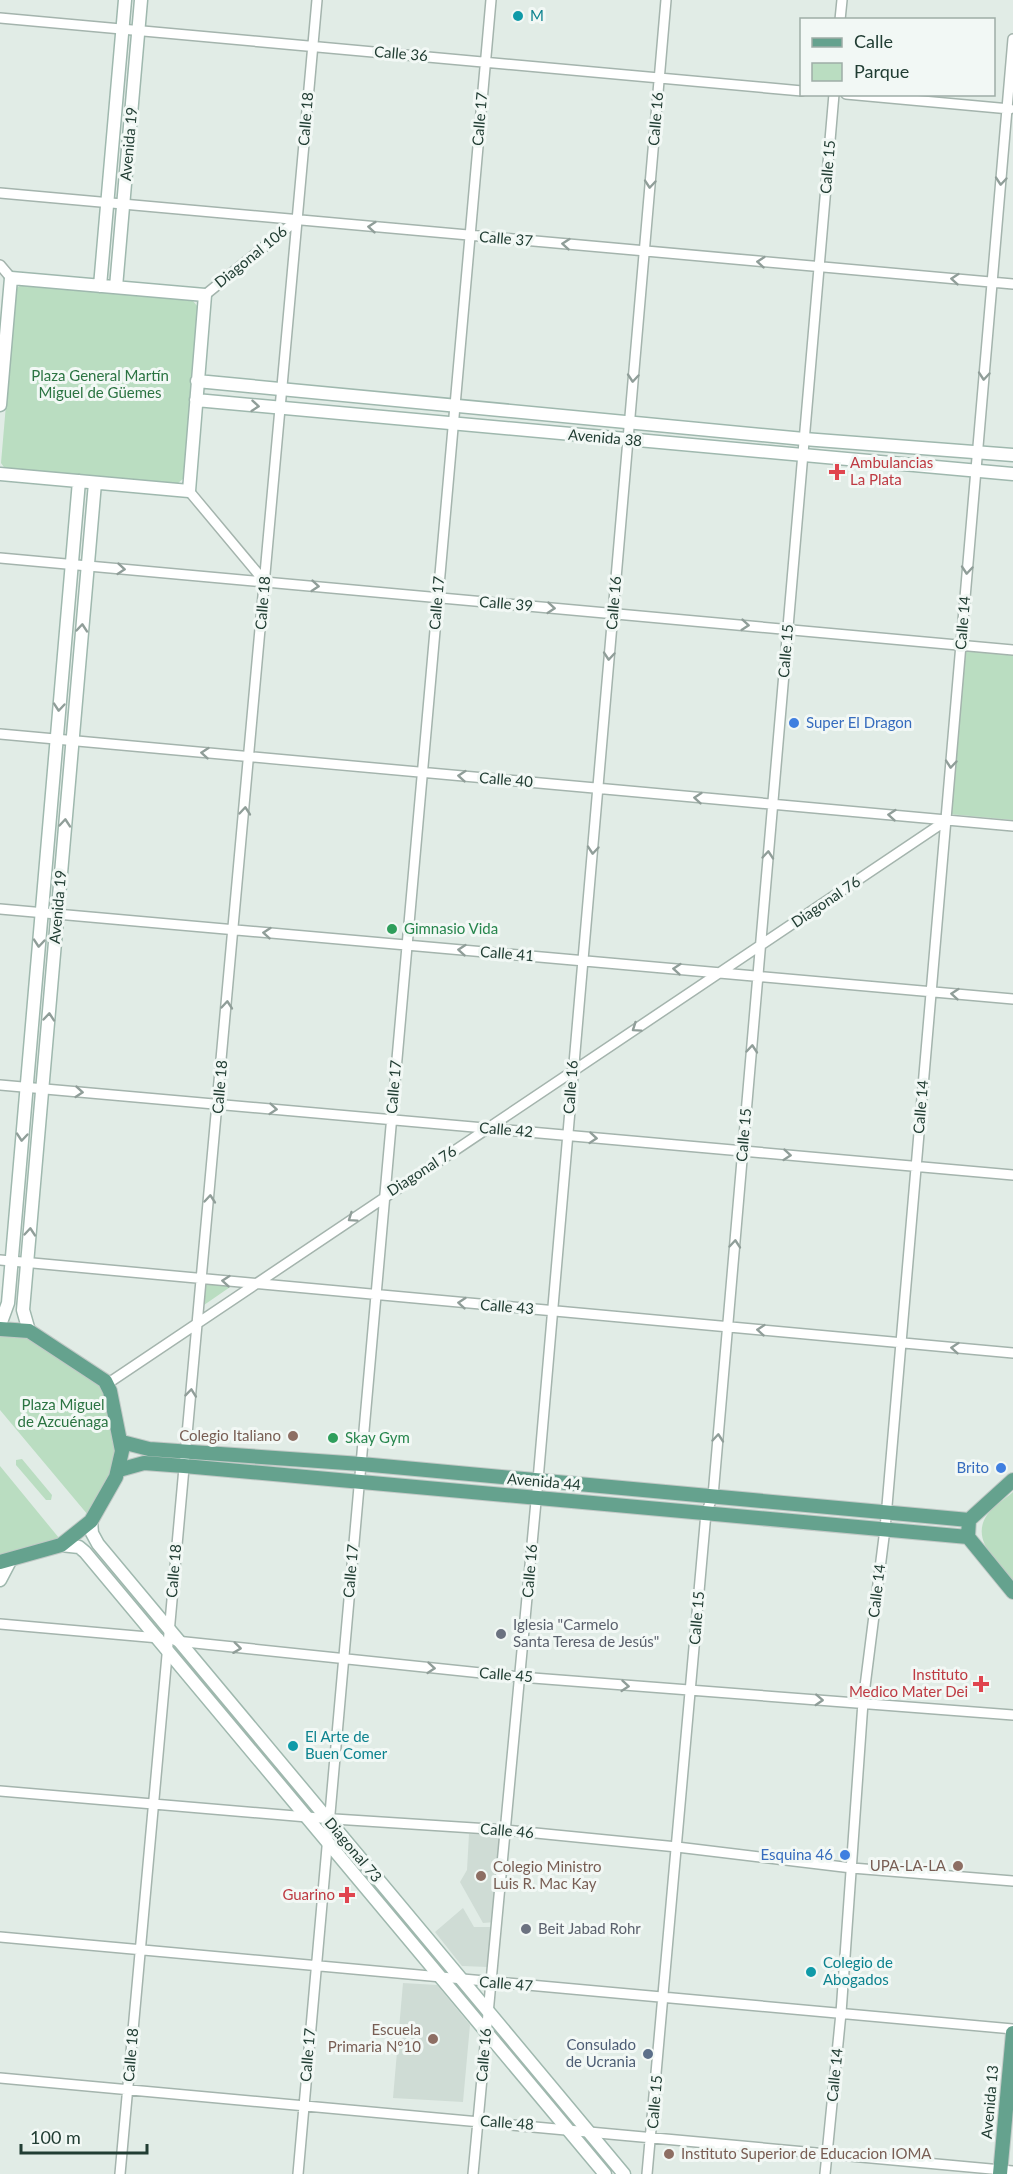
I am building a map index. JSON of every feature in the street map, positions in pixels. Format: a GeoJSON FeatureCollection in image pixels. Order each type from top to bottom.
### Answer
{"type":"FeatureCollection","features":[{"type":"Feature","properties":{"kind":"main road","name":"Avenida 19"},"geometry":{"type":"LineString","coordinates":[[100,286],[124,0]]}},
{"type":"Feature","properties":{"kind":"main road","name":"Avenida 19"},"geometry":{"type":"LineString","coordinates":[[116,287],[141,0]]}},
{"type":"Feature","properties":{"kind":"main road"},"geometry":{"type":"LineString","coordinates":[[0,405],[11,278],[205,295],[189,491],[0,474]]}},
{"type":"Feature","properties":{"kind":"main road","name":"Avenida 38"},"geometry":{"type":"LineString","coordinates":[[197,381],[804,439],[1013,455]]}},
{"type":"Feature","properties":{"kind":"main road","name":"Avenida 38"},"geometry":{"type":"LineString","coordinates":[[196,400],[1013,474]]}},
{"type":"Feature","properties":{"kind":"main road","name":"Avenida 19"},"geometry":{"type":"LineString","coordinates":[[0,1327],[6,1312],[6,1261],[27,1087],[79,481]]}},
{"type":"Feature","properties":{"kind":"main road","name":"Avenida 19"},"geometry":{"type":"LineString","coordinates":[[29,1331],[23,1310],[95,483]]}},
{"type":"Feature","properties":{"kind":"main road"},"geometry":{"type":"LineString","coordinates":[[0,1327],[29,1331],[107,1384],[122,1442],[119,1470],[91,1521],[61,1545],[5,1562],[0,1580]]}},
{"type":"Feature","properties":{"kind":"main road","name":"Avenida 44"},"geometry":{"type":"LineString","coordinates":[[122,1442],[184,1458],[359,1481],[968,1537]]}},
{"type":"Feature","properties":{"kind":"main road","name":"Avenida 44"},"geometry":{"type":"LineString","coordinates":[[119,1470],[144,1463],[184,1458],[361,1464],[969,1520]]}},
{"type":"Feature","properties":{"kind":"main road"},"geometry":{"type":"LineString","coordinates":[[1013,1480],[969,1520],[968,1537],[1013,1592]]}},
{"type":"Feature","properties":{"kind":"main road","name":"Diagonal 73"},"geometry":{"type":"LineString","coordinates":[[91,1521],[92,1533],[98,1544],[168,1639],[306,1817],[605,2174]]}},
{"type":"Feature","properties":{"kind":"main road","name":"Diagonal 73"},"geometry":{"type":"LineString","coordinates":[[61,1545],[71,1545],[85,1551],[168,1639],[328,1819],[624,2174]]}},
{"type":"Feature","properties":{"kind":"main road","name":"Avenida 13"},"geometry":{"type":"LineString","coordinates":[[1005,2171],[1013,2031]]}},
{"type":"Feature","properties":{"kind":"street","name":"Calle 18"},"geometry":{"type":"LineString","coordinates":[[120,2174],[184,1458],[203,1279],[317,0]]}},
{"type":"Feature","properties":{"kind":"street","name":"Calle 17"},"geometry":{"type":"LineString","coordinates":[[298,2174],[491,0]]}},
{"type":"Feature","properties":{"kind":"street","name":"Calle 16"},"geometry":{"type":"LineString","coordinates":[[473,2174],[537,1498],[666,0]]}},
{"type":"Feature","properties":{"kind":"street"},"geometry":{"type":"LineString","coordinates":[[840,18],[842,0]]}},
{"type":"Feature","properties":{"kind":"street","name":"Calle 36"},"geometry":{"type":"LineString","coordinates":[[0,18],[800,90]]}},
{"type":"Feature","properties":{"kind":"street","name":"Calle 14"},"geometry":{"type":"LineString","coordinates":[[825,2174],[841,2013],[863,1702],[885,1529],[992,283],[1010,109],[1013,39]]}},
{"type":"Feature","properties":{"kind":"street","name":"Calle 15"},"geometry":{"type":"LineString","coordinates":[[647,2174],[706,1513],[713,1496],[834,96]]}},
{"type":"Feature","properties":{"kind":"street"},"geometry":{"type":"LineString","coordinates":[[868,96],[1010,109]]}},
{"type":"Feature","properties":{"kind":"street","name":"Calle 37"},"geometry":{"type":"LineString","coordinates":[[0,193],[1013,284]]}},
{"type":"Feature","properties":{"kind":"street","name":"Diagonal 106"},"geometry":{"type":"LineString","coordinates":[[205,295],[297,220]]}},
{"type":"Feature","properties":{"kind":"street"},"geometry":{"type":"LineString","coordinates":[[0,265],[11,278]]}},
{"type":"Feature","properties":{"kind":"street"},"geometry":{"type":"LineString","coordinates":[[189,491],[265,582]]}},
{"type":"Feature","properties":{"kind":"street","name":"Calle 39"},"geometry":{"type":"LineString","coordinates":[[0,558],[1013,650]]}},
{"type":"Feature","properties":{"kind":"street","name":"Calle 40"},"geometry":{"type":"LineString","coordinates":[[0,734],[1013,826]]}},
{"type":"Feature","properties":{"kind":"street","name":"Diagonal 76"},"geometry":{"type":"LineString","coordinates":[[107,1384],[947,820]]}},
{"type":"Feature","properties":{"kind":"street","name":"Calle 41"},"geometry":{"type":"LineString","coordinates":[[0,909],[1013,999]]}},
{"type":"Feature","properties":{"kind":"street","name":"Calle 42"},"geometry":{"type":"LineString","coordinates":[[0,1085],[1013,1176]]}},
{"type":"Feature","properties":{"kind":"street","name":"Calle 43"},"geometry":{"type":"LineString","coordinates":[[6,1261],[1013,1353]]}},
{"type":"Feature","properties":{"kind":"street","name":"Calle 45"},"geometry":{"type":"LineString","coordinates":[[0,1624],[168,1639],[343,1660],[520,1677],[690,1692],[863,1702],[1013,1715]]}},
{"type":"Feature","properties":{"kind":"street","name":"Calle 46"},"geometry":{"type":"LineString","coordinates":[[0,1791],[328,1819],[505,1830],[677,1847],[852,1868],[1013,1881]]}},
{"type":"Feature","properties":{"kind":"street","name":"Calle 47"},"geometry":{"type":"LineString","coordinates":[[0,1937],[841,2013],[1013,2031]]}},
{"type":"Feature","properties":{"kind":"street","name":"Calle 48"},"geometry":{"type":"LineString","coordinates":[[0,2078],[586,2129],[1005,2171]]}},
{"type":"Feature","properties":{"kind":"shaded area","name":"Colegio Ministro Luis R. Mac Kay"},"geometry":{"type":"Polygon","coordinates":[[[469,1834],[503,1835],[495,1922],[483,1923],[460,1882],[467,1870],[469,1834]]]}},
{"type":"Feature","properties":{"kind":"shaded area"},"geometry":{"type":"Polygon","coordinates":[[[463,1908],[474,1927],[491,1927],[488,1967],[462,1966],[435,1932],[463,1908]]]}},
{"type":"Feature","properties":{"kind":"shaded area","name":"Escuela Primaria N°10"},"geometry":{"type":"Polygon","coordinates":[[[403,1983],[437,1985],[470,2025],[463,2102],[393,2098],[403,1983]]]}},
{"type":"Feature","properties":{"kind":"green space","name":"Plaza General Martín Miguel de Güemes"},"geometry":{"type":"Polygon","coordinates":[[[24,284],[193,301],[198,307],[184,478],[177,484],[6,470],[1,463],[16,288],[24,284]]]}},
{"type":"Feature","properties":{"kind":"green space"},"geometry":{"type":"Polygon","coordinates":[[[965,649],[1013,653],[1013,820],[949,814],[965,649]]]}},
{"type":"Feature","properties":{"kind":"green space"},"geometry":{"type":"Polygon","coordinates":[[[206,1283],[233,1285],[204,1305],[206,1283]]]}},
{"type":"Feature","properties":{"kind":"green space","name":"Plaza Miguel de Azcuénaga"},"geometry":{"type":"Polygon","coordinates":[[[0,1334],[27,1335],[96,1380],[105,1393],[117,1461],[88,1515],[0,1410],[0,1334]]]}},
{"type":"Feature","properties":{"kind":"green space"},"geometry":{"type":"Polygon","coordinates":[[[22,1459],[52,1495],[51,1500],[46,1500],[16,1465],[16,1460],[22,1459]]]}},
{"type":"Feature","properties":{"kind":"green space","name":"Plaza Miguel de Azcuénaga"},"geometry":{"type":"Polygon","coordinates":[[[0,1466],[59,1538],[0,1556],[0,1466]]]}},
{"type":"Feature","properties":{"kind":"green space"},"geometry":{"type":"Polygon","coordinates":[[[1013,1492],[1013,1581],[988,1551],[982,1533],[987,1515],[1013,1492]]]}},
{"type":"Feature","properties":{"kind":"place","name":"M"},"geometry":{"type":"Point","coordinates":[518,16]}},
{"type":"Feature","properties":{"kind":"place","name":"Ambulancias La Plata"},"geometry":{"type":"Point","coordinates":[837,472]}},
{"type":"Feature","properties":{"kind":"place","name":"Super El Dragon"},"geometry":{"type":"Point","coordinates":[794,723]}},
{"type":"Feature","properties":{"kind":"place","name":"Gimnasio Vida"},"geometry":{"type":"Point","coordinates":[392,929]}},
{"type":"Feature","properties":{"kind":"place","name":"Colegio Italiano"},"geometry":{"type":"Point","coordinates":[293,1436]}},
{"type":"Feature","properties":{"kind":"place","name":"Skay Gym"},"geometry":{"type":"Point","coordinates":[333,1438]}},
{"type":"Feature","properties":{"kind":"place","name":"Brito"},"geometry":{"type":"Point","coordinates":[1001,1468]}},
{"type":"Feature","properties":{"kind":"place","name":"Iglesia \"Carmelo Santa Teresa de Jesús\""},"geometry":{"type":"Point","coordinates":[501,1634]}},
{"type":"Feature","properties":{"kind":"place","name":"Instituto Medico Mater Dei"},"geometry":{"type":"Point","coordinates":[981,1684]}},
{"type":"Feature","properties":{"kind":"place","name":"El Arte de Buen Comer"},"geometry":{"type":"Point","coordinates":[293,1746]}},
{"type":"Feature","properties":{"kind":"place","name":"Esquina 46"},"geometry":{"type":"Point","coordinates":[845,1855]}},
{"type":"Feature","properties":{"kind":"place","name":"UPA-LA-LA"},"geometry":{"type":"Point","coordinates":[958,1866]}},
{"type":"Feature","properties":{"kind":"place","name":"Colegio Ministro Luis R. Mac Kay"},"geometry":{"type":"Point","coordinates":[481,1876]}},
{"type":"Feature","properties":{"kind":"place","name":"Guarino"},"geometry":{"type":"Point","coordinates":[347,1895]}},
{"type":"Feature","properties":{"kind":"place","name":"Beit Jabad Rohr"},"geometry":{"type":"Point","coordinates":[526,1929]}},
{"type":"Feature","properties":{"kind":"place","name":"Colegio de Abogados"},"geometry":{"type":"Point","coordinates":[811,1972]}},
{"type":"Feature","properties":{"kind":"place","name":"Escuela Primaria N°10"},"geometry":{"type":"Point","coordinates":[433,2039]}},
{"type":"Feature","properties":{"kind":"place","name":"Consulado de Ucrania"},"geometry":{"type":"Point","coordinates":[648,2054]}},
{"type":"Feature","properties":{"kind":"place","name":"Instituto Superior de Educacion IOMA"},"geometry":{"type":"Point","coordinates":[669,2154]}}]}
